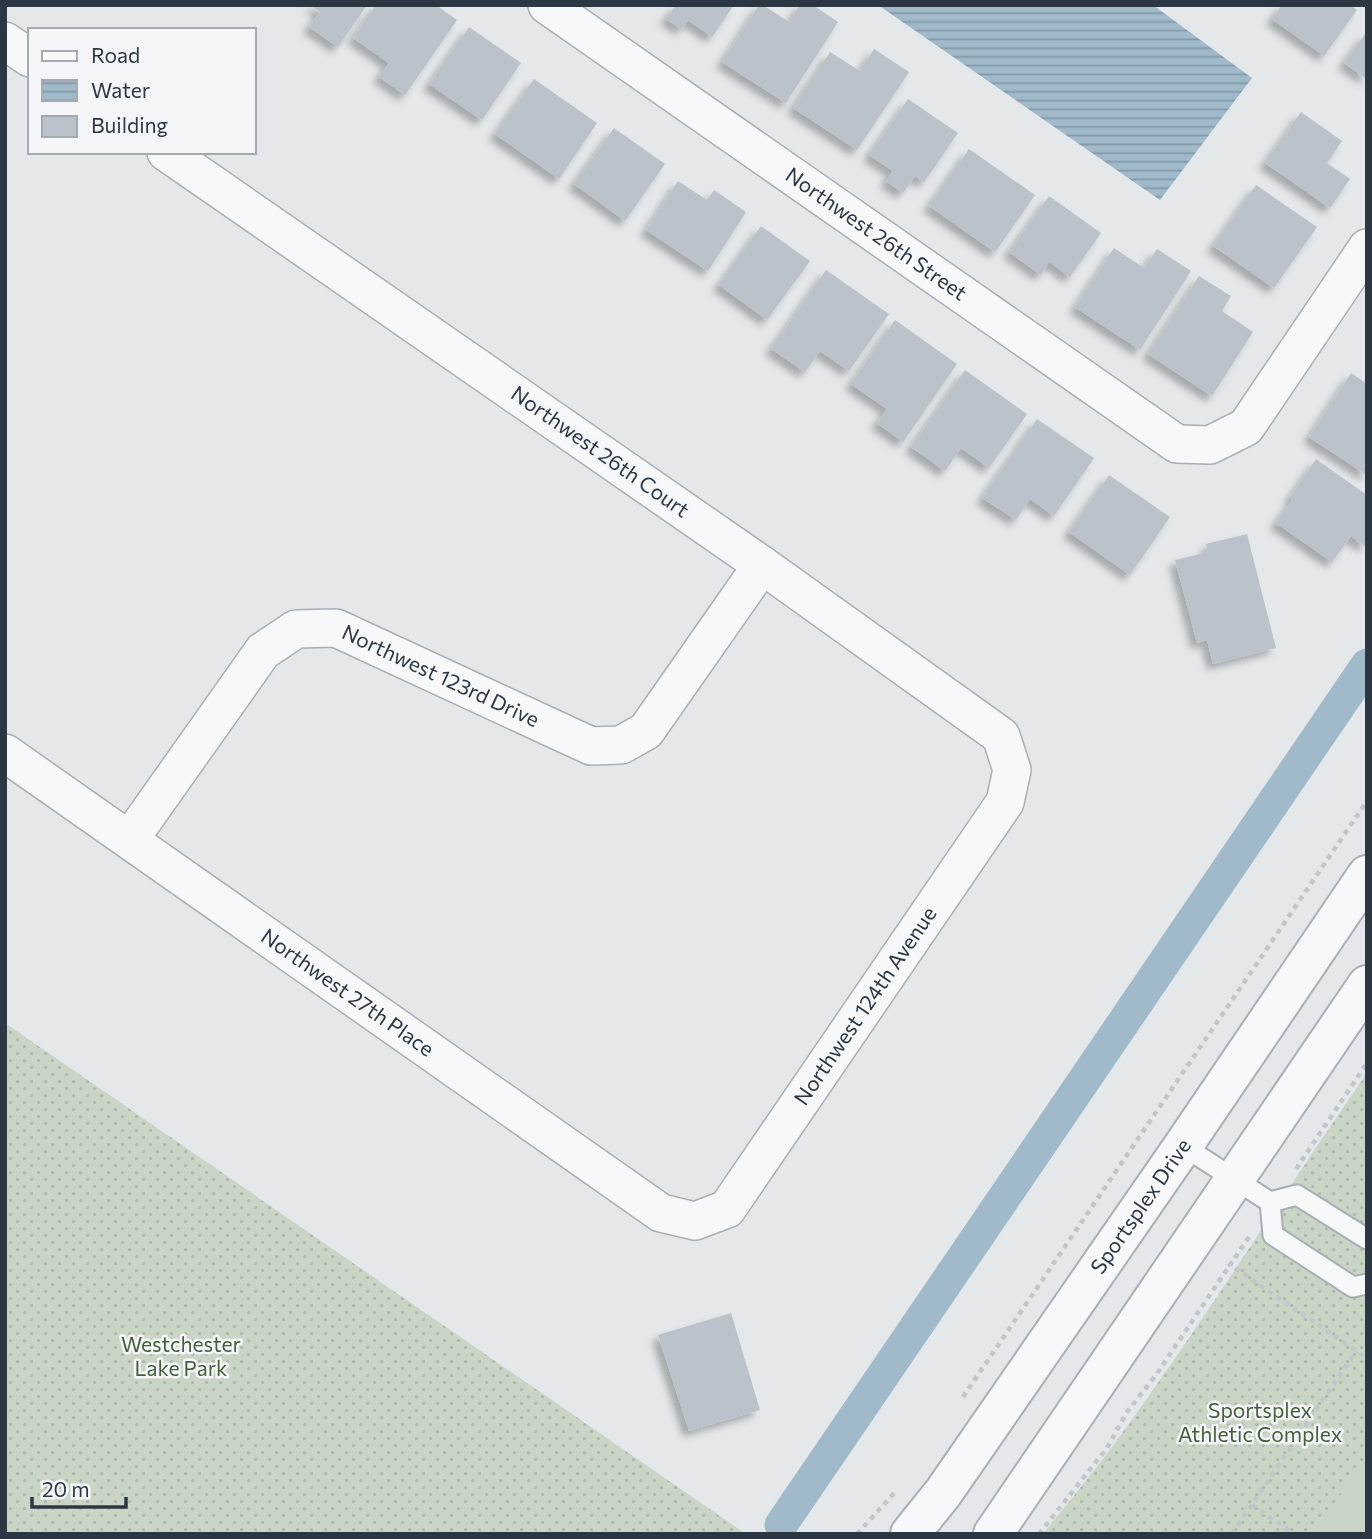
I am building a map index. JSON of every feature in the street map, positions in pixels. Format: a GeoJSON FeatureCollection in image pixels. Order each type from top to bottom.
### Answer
{"type":"FeatureCollection","features":[{"type":"Feature","properties":{"kind":"street","name":"Northwest 26th Street"},"geometry":{"type":"LineString","coordinates":[[547,5],[1177,444],[1210,444],[1246,427],[1367,248]]}},
{"type":"Feature","properties":{"kind":"street"},"geometry":{"type":"LineString","coordinates":[[5,41],[28,57]]}},
{"type":"Feature","properties":{"kind":"street","name":"Northwest 26th Court"},"geometry":{"type":"LineString","coordinates":[[169,154],[762,565],[1001,736],[1012,770]]}},
{"type":"Feature","properties":{"kind":"street","name":"Northwest 123rd Drive"},"geometry":{"type":"LineString","coordinates":[[130,839],[263,651],[296,629],[337,628],[591,746],[621,745],[646,731],[762,565]]}},
{"type":"Feature","properties":{"kind":"street","name":"Northwest 27th Place"},"geometry":{"type":"LineString","coordinates":[[5,752],[661,1213],[695,1221]]}},
{"type":"Feature","properties":{"kind":"street","name":"Northwest 124th Avenue"},"geometry":{"type":"LineString","coordinates":[[695,1221],[727,1209],[1005,802],[1012,770]]}},
{"type":"Feature","properties":{"kind":"street","name":"Sportsplex Drive"},"geometry":{"type":"LineString","coordinates":[[910,1534],[943,1493],[1367,875]]}},
{"type":"Feature","properties":{"kind":"street"},"geometry":{"type":"LineString","coordinates":[[993,1534],[1367,985]]}},
{"type":"Feature","properties":{"kind":"lane"},"geometry":{"type":"LineString","coordinates":[[1183,1146],[1270,1202],[1297,1195],[1367,1239]]}},
{"type":"Feature","properties":{"kind":"lane"},"geometry":{"type":"LineString","coordinates":[[1270,1202],[1273,1236],[1353,1287],[1367,1284]]}},
{"type":"Feature","properties":{"kind":"path"},"geometry":{"type":"LineString","coordinates":[[956,1407],[1367,801]]}},
{"type":"Feature","properties":{"kind":"path"},"geometry":{"type":"LineString","coordinates":[[1039,1534],[1107,1448],[1132,1405],[1156,1376],[1230,1265]]}},
{"type":"Feature","properties":{"kind":"path"},"geometry":{"type":"LineString","coordinates":[[1241,1272],[1367,1358]]}},
{"type":"Feature","properties":{"kind":"path"},"geometry":{"type":"LineString","coordinates":[[1232,1534],[1356,1351]]}},
{"type":"Feature","properties":{"kind":"path"},"geometry":{"type":"LineString","coordinates":[[856,1534],[901,1486]]}},
{"type":"Feature","properties":{"kind":"path"},"geometry":{"type":"LineString","coordinates":[[1252,1505],[1294,1534]]}},
{"type":"Feature","properties":{"kind":"green space","name":"Westchester Lake Park"},"geometry":{"type":"Polygon","coordinates":[[[5,1023],[746,1534],[5,1534],[5,1023]]]}},
{"type":"Feature","properties":{"kind":"green space","name":"Sportsplex Athletic Complex"},"geometry":{"type":"Polygon","coordinates":[[[1367,1073],[1367,1534],[1043,1534],[1143,1405],[1367,1073]]]}},
{"type":"Feature","properties":{"kind":"green space"},"geometry":{"type":"Polygon","coordinates":[[[1367,1457],[1367,1534],[1313,1534],[1367,1457]]]}},
{"type":"Feature","properties":{"kind":"water"},"geometry":{"type":"Polygon","coordinates":[[[878,5],[1153,5],[1252,78],[1160,200],[878,5]]]}},
{"type":"Feature","properties":{"kind":"building"},"geometry":{"type":"Polygon","coordinates":[[[309,5],[367,5],[338,47],[309,27],[320,12],[309,5]]]}},
{"type":"Feature","properties":{"kind":"building"},"geometry":{"type":"Polygon","coordinates":[[[376,5],[436,5],[457,20],[405,95],[379,77],[389,63],[353,38],[376,5]]]}},
{"type":"Feature","properties":{"kind":"building"},"geometry":{"type":"Polygon","coordinates":[[[676,5],[734,5],[712,37],[688,20],[682,29],[666,19],[676,5]]]}},
{"type":"Feature","properties":{"kind":"building"},"geometry":{"type":"Polygon","coordinates":[[[759,5],[789,22],[800,5],[813,5],[838,22],[786,103],[722,62],[759,5]]]}},
{"type":"Feature","properties":{"kind":"building"},"geometry":{"type":"Polygon","coordinates":[[[1282,5],[1350,5],[1357,10],[1324,56],[1272,19],[1282,5]]]}},
{"type":"Feature","properties":{"kind":"building"},"geometry":{"type":"Polygon","coordinates":[[[469,27],[521,63],[482,120],[429,84],[469,27]]]}},
{"type":"Feature","properties":{"kind":"building"},"geometry":{"type":"Polygon","coordinates":[[[1367,31],[1367,79],[1344,63],[1367,31]]]}},
{"type":"Feature","properties":{"kind":"building"},"geometry":{"type":"Polygon","coordinates":[[[874,49],[909,72],[857,150],[793,108],[830,52],[860,71],[874,49]]]}},
{"type":"Feature","properties":{"kind":"building"},"geometry":{"type":"Polygon","coordinates":[[[534,79],[597,123],[559,179],[495,134],[534,79]]]}},
{"type":"Feature","properties":{"kind":"building"},"geometry":{"type":"Polygon","coordinates":[[[908,99],[958,133],[924,182],[915,176],[903,193],[886,181],[893,171],[869,155],[908,99]]]}},
{"type":"Feature","properties":{"kind":"building"},"geometry":{"type":"Polygon","coordinates":[[[1301,112],[1342,141],[1327,163],[1350,179],[1330,208],[1265,163],[1301,112]]]}},
{"type":"Feature","properties":{"kind":"building"},"geometry":{"type":"Polygon","coordinates":[[[614,128],[665,164],[625,221],[574,184],[614,128]]]}},
{"type":"Feature","properties":{"kind":"building"},"geometry":{"type":"Polygon","coordinates":[[[969,149],[1035,195],[995,252],[929,206],[969,149]]]}},
{"type":"Feature","properties":{"kind":"building"},"geometry":{"type":"Polygon","coordinates":[[[678,181],[707,200],[714,190],[746,212],[708,271],[646,230],[678,181]]]}},
{"type":"Feature","properties":{"kind":"building"},"geometry":{"type":"Polygon","coordinates":[[[1256,185],[1317,227],[1274,288],[1213,246],[1256,185]]]}},
{"type":"Feature","properties":{"kind":"building"},"geometry":{"type":"Polygon","coordinates":[[[1049,196],[1101,233],[1070,277],[1049,262],[1041,275],[1009,252],[1049,196]]]}},
{"type":"Feature","properties":{"kind":"building"},"geometry":{"type":"Polygon","coordinates":[[[761,226],[810,261],[767,320],[719,285],[761,226]]]}},
{"type":"Feature","properties":{"kind":"building"},"geometry":{"type":"Polygon","coordinates":[[[1114,248],[1144,268],[1157,249],[1191,271],[1140,350],[1075,307],[1114,248]]]}},
{"type":"Feature","properties":{"kind":"building"},"geometry":{"type":"Polygon","coordinates":[[[826,270],[889,314],[849,371],[820,351],[805,372],[771,349],[826,270]]]}},
{"type":"Feature","properties":{"kind":"building"},"geometry":{"type":"Polygon","coordinates":[[[1199,276],[1231,296],[1222,311],[1253,332],[1212,396],[1148,354],[1199,276]]]}},
{"type":"Feature","properties":{"kind":"building"},"geometry":{"type":"Polygon","coordinates":[[[895,320],[957,364],[903,442],[877,423],[887,409],[851,384],[895,320]]]}},
{"type":"Feature","properties":{"kind":"building"},"geometry":{"type":"Polygon","coordinates":[[[965,370],[1027,414],[989,468],[961,448],[945,471],[911,447],[965,370]]]}},
{"type":"Feature","properties":{"kind":"building"},"geometry":{"type":"Polygon","coordinates":[[[1351,373],[1367,384],[1367,475],[1309,437],[1351,373]]]}},
{"type":"Feature","properties":{"kind":"building"},"geometry":{"type":"Polygon","coordinates":[[[1037,419],[1094,458],[1054,516],[1030,499],[1016,520],[982,498],[1037,419]]]}},
{"type":"Feature","properties":{"kind":"building"},"geometry":{"type":"Polygon","coordinates":[[[1316,459],[1367,495],[1367,543],[1364,546],[1351,536],[1332,562],[1276,523],[1316,459]]]}},
{"type":"Feature","properties":{"kind":"building"},"geometry":{"type":"Polygon","coordinates":[[[1109,475],[1170,517],[1130,575],[1069,532],[1109,475]]]}},
{"type":"Feature","properties":{"kind":"building"},"geometry":{"type":"Polygon","coordinates":[[[1247,534],[1276,648],[1213,664],[1207,640],[1197,643],[1175,560],[1208,552],[1206,544],[1247,534]]]}},
{"type":"Feature","properties":{"kind":"building"},"geometry":{"type":"Polygon","coordinates":[[[731,1313],[760,1410],[689,1431],[658,1335],[731,1313]]]}},
{"type":"Feature","properties":{"kind":"waterway"},"geometry":{"type":"LineString","coordinates":[[781,1525],[1367,665]]}}]}
